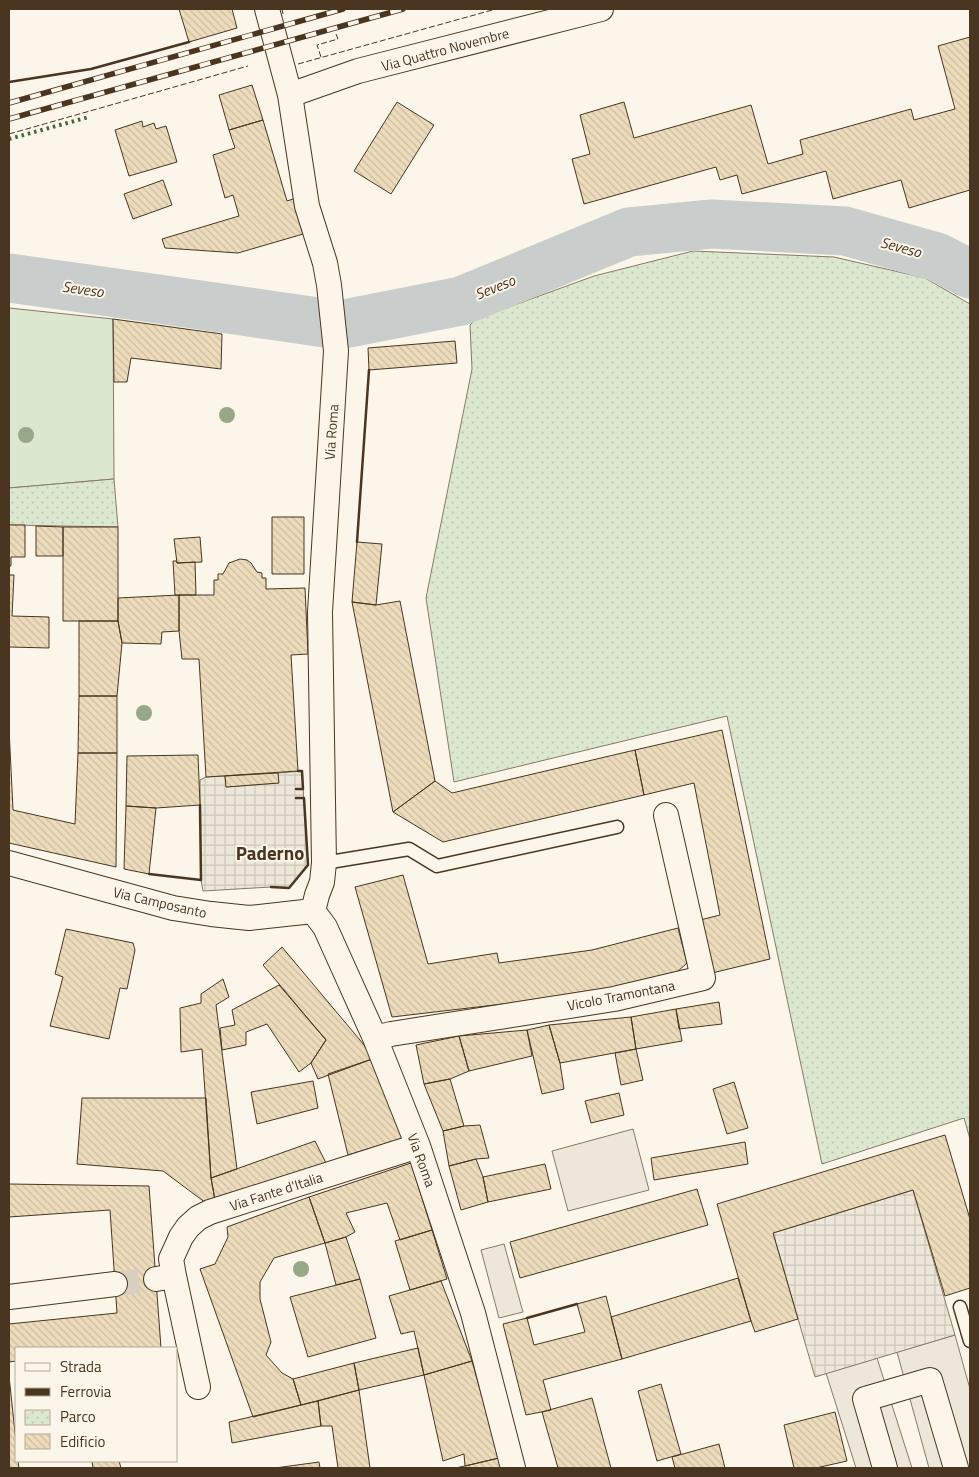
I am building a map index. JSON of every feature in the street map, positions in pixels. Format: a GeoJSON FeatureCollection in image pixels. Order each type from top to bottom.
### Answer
{"type":"FeatureCollection","features":[{"type":"Feature","properties":{"kind":"street","name":"Via Roma"},"geometry":{"type":"LineString","coordinates":[[267,9],[290,95],[307,206],[325,263],[336,352],[320,612],[324,863],[322,882],[313,911],[325,927],[375,1038],[418,1146],[473,1313],[513,1468]]}},
{"type":"Feature","properties":{"kind":"street","name":"Via Quattro Novembre"},"geometry":{"type":"LineString","coordinates":[[290,95],[358,72],[601,9]]}},
{"type":"Feature","properties":{"kind":"street","name":"Vicolo Tramontana"},"geometry":{"type":"LineString","coordinates":[[375,1038],[614,999],[703,978],[666,815]]}},
{"type":"Feature","properties":{"kind":"street","name":"Via Camposanto"},"geometry":{"type":"LineString","coordinates":[[9,863],[174,908],[211,914],[249,918],[313,911]]}},
{"type":"Feature","properties":{"kind":"street","name":"Via Fante d'Italia"},"geometry":{"type":"LineString","coordinates":[[198,1388],[165,1277],[181,1237],[188,1227],[198,1218],[210,1212],[418,1146]]}},
{"type":"Feature","properties":{"kind":"street"},"geometry":{"type":"LineString","coordinates":[[9,1297],[115,1284]]}},
{"type":"Feature","properties":{"kind":"street"},"geometry":{"type":"LineString","coordinates":[[885,1468],[865,1399],[930,1380],[956,1468]]}},
{"type":"Feature","properties":{"kind":"lane"},"geometry":{"type":"LineString","coordinates":[[324,863],[409,849],[437,866],[618,827]]}},
{"type":"Feature","properties":{"kind":"lane"},"geometry":{"type":"LineString","coordinates":[[960,1308],[970,1341]]}},
{"type":"Feature","properties":{"kind":"green space"},"geometry":{"type":"Polygon","coordinates":[[[693,251],[834,257],[925,278],[970,304],[970,1139],[964,1118],[822,1164],[727,716],[454,782],[426,598],[472,369],[470,325],[476,319],[594,276],[693,251]]]}},
{"type":"Feature","properties":{"kind":"green space"},"geometry":{"type":"Polygon","coordinates":[[[9,308],[113,319],[114,479],[9,488],[9,308]]]}},
{"type":"Feature","properties":{"kind":"green space"},"geometry":{"type":"Polygon","coordinates":[[[114,479],[118,527],[9,525],[9,488],[114,479]]]}},
{"type":"Feature","properties":{"kind":"shaded area"},"geometry":{"type":"Polygon","coordinates":[[[302,771],[308,865],[289,888],[271,887],[203,891],[201,880],[200,780],[206,777],[225,776],[226,787],[278,783],[278,773],[302,771]]]}},
{"type":"Feature","properties":{"kind":"shaded area"},"geometry":{"type":"Polygon","coordinates":[[[633,1129],[649,1190],[568,1211],[552,1151],[633,1129]]]}},
{"type":"Feature","properties":{"kind":"shaded area"},"geometry":{"type":"Polygon","coordinates":[[[913,1190],[955,1335],[815,1377],[773,1233],[913,1190]]]}},
{"type":"Feature","properties":{"kind":"shaded area"},"geometry":{"type":"Polygon","coordinates":[[[504,1244],[523,1312],[499,1318],[481,1250],[504,1244]]]}},
{"type":"Feature","properties":{"kind":"shaded area"},"geometry":{"type":"Polygon","coordinates":[[[955,1335],[970,1389],[970,1468],[929,1468],[897,1352],[955,1335]]]}},
{"type":"Feature","properties":{"kind":"shaded area"},"geometry":{"type":"Polygon","coordinates":[[[877,1358],[912,1468],[856,1468],[826,1373],[877,1358]]]}},
{"type":"Feature","properties":{"kind":"building"},"geometry":{"type":"Polygon","coordinates":[[[179,9],[232,9],[237,28],[189,42],[179,9]]]}},
{"type":"Feature","properties":{"kind":"building"},"geometry":{"type":"Polygon","coordinates":[[[970,37],[970,190],[909,208],[901,180],[833,199],[826,171],[742,194],[737,175],[720,180],[716,167],[584,204],[572,159],[590,154],[580,115],[624,102],[634,138],[751,105],[768,164],[803,154],[800,140],[911,109],[914,120],[955,109],[938,46],[970,37]]]}},
{"type":"Feature","properties":{"kind":"building"},"geometry":{"type":"Polygon","coordinates":[[[252,85],[263,120],[229,130],[219,95],[252,85]]]}},
{"type":"Feature","properties":{"kind":"building"},"geometry":{"type":"Polygon","coordinates":[[[397,102],[434,125],[391,194],[354,171],[397,102]]]}},
{"type":"Feature","properties":{"kind":"building"},"geometry":{"type":"Polygon","coordinates":[[[263,120],[287,201],[299,197],[310,232],[238,253],[165,248],[162,239],[239,216],[233,195],[225,198],[213,155],[235,148],[229,130],[263,120]]]}},
{"type":"Feature","properties":{"kind":"building"},"geometry":{"type":"Polygon","coordinates":[[[142,121],[143,127],[154,123],[156,129],[166,126],[177,162],[129,176],[115,130],[142,121]]]}},
{"type":"Feature","properties":{"kind":"building"},"geometry":{"type":"Polygon","coordinates":[[[163,180],[172,205],[133,219],[124,194],[163,180]]]}},
{"type":"Feature","properties":{"kind":"building"},"geometry":{"type":"Polygon","coordinates":[[[113,319],[222,334],[221,369],[131,358],[127,382],[114,382],[113,319]]]}},
{"type":"Feature","properties":{"kind":"building"},"geometry":{"type":"Polygon","coordinates":[[[455,341],[457,363],[369,370],[368,348],[455,341]]]}},
{"type":"Feature","properties":{"kind":"building"},"geometry":{"type":"Polygon","coordinates":[[[272,517],[304,517],[304,574],[272,574],[272,517]]]}},
{"type":"Feature","properties":{"kind":"building"},"geometry":{"type":"Polygon","coordinates":[[[9,525],[25,525],[25,557],[11,557],[11,566],[9,566],[9,525]]]}},
{"type":"Feature","properties":{"kind":"building"},"geometry":{"type":"Polygon","coordinates":[[[36,526],[63,527],[63,556],[36,556],[36,526]]]}},
{"type":"Feature","properties":{"kind":"building"},"geometry":{"type":"Polygon","coordinates":[[[63,527],[118,527],[118,621],[63,621],[63,527]]]}},
{"type":"Feature","properties":{"kind":"building"},"geometry":{"type":"Polygon","coordinates":[[[200,537],[202,562],[177,563],[174,539],[200,537]]]}},
{"type":"Feature","properties":{"kind":"building"},"geometry":{"type":"Polygon","coordinates":[[[357,542],[382,544],[376,605],[352,602],[357,542]]]}},
{"type":"Feature","properties":{"kind":"building"},"geometry":{"type":"Polygon","coordinates":[[[240,559],[247,560],[257,572],[262,573],[262,578],[266,578],[266,589],[305,588],[308,654],[291,655],[298,771],[206,777],[199,659],[182,659],[179,631],[179,595],[214,595],[214,580],[218,580],[218,574],[223,574],[229,563],[240,559]]]}},
{"type":"Feature","properties":{"kind":"building"},"geometry":{"type":"Polygon","coordinates":[[[173,561],[177,563],[195,562],[196,595],[175,595],[173,561]]]}},
{"type":"Feature","properties":{"kind":"building"},"geometry":{"type":"Polygon","coordinates":[[[9,575],[14,575],[12,616],[49,617],[49,648],[9,647],[9,575]]]}},
{"type":"Feature","properties":{"kind":"building"},"geometry":{"type":"Polygon","coordinates":[[[179,595],[179,631],[162,632],[161,644],[122,643],[118,621],[118,598],[179,595]]]}},
{"type":"Feature","properties":{"kind":"building"},"geometry":{"type":"Polygon","coordinates":[[[400,601],[435,781],[393,812],[352,602],[376,605],[400,601]]]}},
{"type":"Feature","properties":{"kind":"building"},"geometry":{"type":"Polygon","coordinates":[[[79,621],[118,621],[122,643],[117,696],[79,696],[79,621]]]}},
{"type":"Feature","properties":{"kind":"building"},"geometry":{"type":"Polygon","coordinates":[[[79,696],[117,696],[117,753],[78,753],[79,696]]]}},
{"type":"Feature","properties":{"kind":"building"},"geometry":{"type":"Polygon","coordinates":[[[9,728],[13,810],[75,824],[78,753],[117,753],[116,867],[9,843],[9,728]]]}},
{"type":"Feature","properties":{"kind":"building"},"geometry":{"type":"Polygon","coordinates":[[[722,730],[770,959],[712,973],[700,920],[720,915],[694,783],[644,795],[635,750],[722,730]]]}},
{"type":"Feature","properties":{"kind":"building"},"geometry":{"type":"Polygon","coordinates":[[[635,750],[644,795],[443,842],[393,812],[435,781],[452,793],[635,750]]]}},
{"type":"Feature","properties":{"kind":"building"},"geometry":{"type":"Polygon","coordinates":[[[198,755],[200,805],[156,808],[126,806],[127,756],[198,755]]]}},
{"type":"Feature","properties":{"kind":"building"},"geometry":{"type":"Polygon","coordinates":[[[278,773],[279,783],[226,787],[225,776],[278,773]]]}},
{"type":"Feature","properties":{"kind":"building"},"geometry":{"type":"Polygon","coordinates":[[[126,806],[156,808],[149,874],[124,869],[126,806]]]}},
{"type":"Feature","properties":{"kind":"building"},"geometry":{"type":"Polygon","coordinates":[[[403,875],[428,964],[497,953],[499,963],[592,950],[678,928],[687,963],[676,973],[614,991],[392,1017],[355,887],[403,875]]]}},
{"type":"Feature","properties":{"kind":"building"},"geometry":{"type":"Polygon","coordinates":[[[66,929],[133,943],[135,950],[127,989],[120,988],[109,1039],[50,1026],[63,977],[55,974],[66,929]]]}},
{"type":"Feature","properties":{"kind":"building"},"geometry":{"type":"Polygon","coordinates":[[[282,947],[375,1058],[318,1079],[311,1063],[326,1040],[263,965],[282,947]]]}},
{"type":"Feature","properties":{"kind":"building"},"geometry":{"type":"Polygon","coordinates":[[[223,979],[229,997],[216,1005],[237,1169],[211,1178],[202,1049],[181,1052],[180,1008],[201,1003],[201,994],[223,979]]]}},
{"type":"Feature","properties":{"kind":"building"},"geometry":{"type":"Polygon","coordinates":[[[279,985],[326,1040],[311,1063],[299,1072],[267,1024],[246,1032],[246,1045],[222,1050],[220,1028],[235,1025],[232,1010],[279,985]]]}},
{"type":"Feature","properties":{"kind":"building"},"geometry":{"type":"Polygon","coordinates":[[[719,1002],[722,1024],[679,1029],[676,1009],[719,1002]]]}},
{"type":"Feature","properties":{"kind":"building"},"geometry":{"type":"Polygon","coordinates":[[[676,1009],[682,1041],[636,1049],[631,1017],[676,1009]]]}},
{"type":"Feature","properties":{"kind":"building"},"geometry":{"type":"Polygon","coordinates":[[[631,1017],[636,1049],[560,1063],[549,1025],[631,1017]]]}},
{"type":"Feature","properties":{"kind":"building"},"geometry":{"type":"Polygon","coordinates":[[[549,1025],[560,1063],[564,1089],[542,1094],[527,1030],[549,1025]]]}},
{"type":"Feature","properties":{"kind":"building"},"geometry":{"type":"Polygon","coordinates":[[[527,1030],[532,1056],[469,1071],[459,1036],[527,1030]]]}},
{"type":"Feature","properties":{"kind":"building"},"geometry":{"type":"Polygon","coordinates":[[[459,1036],[469,1071],[450,1079],[424,1084],[416,1045],[459,1036]]]}},
{"type":"Feature","properties":{"kind":"building"},"geometry":{"type":"Polygon","coordinates":[[[636,1049],[643,1080],[621,1085],[615,1053],[636,1049]]]}},
{"type":"Feature","properties":{"kind":"building"},"geometry":{"type":"Polygon","coordinates":[[[375,1058],[404,1138],[348,1155],[328,1074],[375,1058]]]}},
{"type":"Feature","properties":{"kind":"building"},"geometry":{"type":"Polygon","coordinates":[[[450,1079],[464,1126],[443,1131],[424,1084],[450,1079]]]}},
{"type":"Feature","properties":{"kind":"building"},"geometry":{"type":"Polygon","coordinates":[[[313,1081],[318,1108],[257,1124],[251,1092],[313,1081]]]}},
{"type":"Feature","properties":{"kind":"building"},"geometry":{"type":"Polygon","coordinates":[[[734,1082],[748,1128],[727,1134],[713,1089],[734,1082]]]}},
{"type":"Feature","properties":{"kind":"building"},"geometry":{"type":"Polygon","coordinates":[[[619,1093],[624,1115],[591,1123],[585,1101],[619,1093]]]}},
{"type":"Feature","properties":{"kind":"building"},"geometry":{"type":"Polygon","coordinates":[[[82,1098],[206,1098],[211,1178],[215,1200],[206,1203],[163,1171],[77,1164],[82,1098]]]}},
{"type":"Feature","properties":{"kind":"building"},"geometry":{"type":"Polygon","coordinates":[[[480,1125],[489,1158],[476,1159],[449,1166],[443,1131],[464,1126],[480,1125]]]}},
{"type":"Feature","properties":{"kind":"building"},"geometry":{"type":"Polygon","coordinates":[[[945,1135],[970,1219],[970,1288],[945,1296],[913,1190],[773,1233],[798,1319],[755,1332],[717,1204],[945,1135]]]}},
{"type":"Feature","properties":{"kind":"building"},"geometry":{"type":"Polygon","coordinates":[[[315,1141],[326,1163],[215,1200],[211,1178],[315,1141]]]}},
{"type":"Feature","properties":{"kind":"building"},"geometry":{"type":"Polygon","coordinates":[[[745,1142],[748,1164],[654,1180],[651,1158],[745,1142]]]}},
{"type":"Feature","properties":{"kind":"building"},"geometry":{"type":"Polygon","coordinates":[[[476,1159],[483,1177],[488,1202],[461,1210],[449,1166],[476,1159]]]}},
{"type":"Feature","properties":{"kind":"building"},"geometry":{"type":"Polygon","coordinates":[[[411,1163],[432,1230],[400,1240],[387,1203],[346,1213],[355,1232],[346,1237],[325,1243],[309,1197],[411,1163]]]}},
{"type":"Feature","properties":{"kind":"building"},"geometry":{"type":"Polygon","coordinates":[[[545,1164],[551,1189],[488,1202],[483,1177],[545,1164]]]}},
{"type":"Feature","properties":{"kind":"building"},"geometry":{"type":"Polygon","coordinates":[[[9,1184],[149,1186],[161,1347],[15,1347],[15,1361],[9,1362],[9,1324],[117,1313],[110,1210],[9,1217],[9,1184]]]}},
{"type":"Feature","properties":{"kind":"building"},"geometry":{"type":"Polygon","coordinates":[[[697,1189],[708,1225],[520,1278],[510,1242],[697,1189]]]}},
{"type":"Feature","properties":{"kind":"building"},"geometry":{"type":"Polygon","coordinates":[[[309,1197],[325,1243],[274,1258],[260,1282],[260,1299],[271,1342],[266,1355],[282,1373],[293,1379],[301,1405],[253,1417],[200,1269],[215,1264],[228,1237],[227,1227],[309,1197]]]}},
{"type":"Feature","properties":{"kind":"building"},"geometry":{"type":"Polygon","coordinates":[[[432,1230],[447,1279],[410,1290],[395,1241],[432,1230]]]}},
{"type":"Feature","properties":{"kind":"building"},"geometry":{"type":"Polygon","coordinates":[[[346,1237],[360,1279],[336,1285],[325,1243],[346,1237]]]}},
{"type":"Feature","properties":{"kind":"building"},"geometry":{"type":"Polygon","coordinates":[[[738,1278],[751,1321],[622,1359],[611,1317],[738,1278]]]}},
{"type":"Feature","properties":{"kind":"building"},"geometry":{"type":"Polygon","coordinates":[[[360,1279],[376,1338],[308,1357],[290,1297],[360,1279]]]}},
{"type":"Feature","properties":{"kind":"building"},"geometry":{"type":"Polygon","coordinates":[[[441,1281],[472,1361],[424,1375],[414,1331],[401,1334],[389,1296],[441,1281]]]}},
{"type":"Feature","properties":{"kind":"building"},"geometry":{"type":"Polygon","coordinates":[[[606,1296],[622,1359],[543,1380],[551,1410],[526,1415],[503,1324],[527,1318],[534,1345],[585,1332],[577,1304],[606,1296]]]}},
{"type":"Feature","properties":{"kind":"building"},"geometry":{"type":"Polygon","coordinates":[[[418,1348],[424,1375],[359,1390],[354,1363],[418,1348]]]}},
{"type":"Feature","properties":{"kind":"building"},"geometry":{"type":"Polygon","coordinates":[[[472,1361],[499,1458],[465,1466],[464,1454],[443,1461],[424,1375],[472,1361]]]}},
{"type":"Feature","properties":{"kind":"building"},"geometry":{"type":"Polygon","coordinates":[[[354,1363],[359,1390],[301,1405],[293,1379],[354,1363]]]}},
{"type":"Feature","properties":{"kind":"building"},"geometry":{"type":"Polygon","coordinates":[[[9,1376],[15,1433],[15,1462],[18,1462],[19,1468],[9,1468],[9,1376]]]}},
{"type":"Feature","properties":{"kind":"building"},"geometry":{"type":"Polygon","coordinates":[[[661,1384],[681,1454],[657,1461],[638,1391],[661,1384]]]}},
{"type":"Feature","properties":{"kind":"building"},"geometry":{"type":"Polygon","coordinates":[[[359,1390],[370,1468],[338,1468],[332,1426],[321,1426],[318,1401],[359,1390]]]}},
{"type":"Feature","properties":{"kind":"building"},"geometry":{"type":"Polygon","coordinates":[[[592,1398],[611,1468],[558,1468],[542,1412],[592,1398]]]}},
{"type":"Feature","properties":{"kind":"building"},"geometry":{"type":"Polygon","coordinates":[[[318,1401],[321,1426],[232,1443],[229,1422],[318,1401]]]}},
{"type":"Feature","properties":{"kind":"building"},"geometry":{"type":"Polygon","coordinates":[[[835,1412],[847,1461],[816,1468],[794,1468],[784,1425],[835,1412]]]}},
{"type":"Feature","properties":{"kind":"building"},"geometry":{"type":"Polygon","coordinates":[[[719,1444],[725,1468],[675,1468],[672,1457],[719,1444]]]}},
{"type":"Feature","properties":{"kind":"building"},"geometry":{"type":"Polygon","coordinates":[[[499,1458],[501,1468],[455,1468],[465,1466],[499,1458]]]}},
{"type":"Feature","properties":{"kind":"building"},"geometry":{"type":"Polygon","coordinates":[[[92,1462],[119,1462],[121,1468],[93,1468],[92,1462]]]}},
{"type":"Feature","properties":{"kind":"building"},"geometry":{"type":"Polygon","coordinates":[[[319,1462],[320,1468],[275,1468],[319,1462]]]}},
{"type":"Feature","properties":{"kind":"waterway","name":"Seveso"},"geometry":{"type":"LineString","coordinates":[[9,278],[339,325],[461,301],[629,232],[712,224],[845,231],[937,257],[970,274]]}},
{"type":"Feature","properties":{"kind":"tunnel"},"geometry":{"type":"LineString","coordinates":[[115,1284],[156,1279]]}},
{"type":"Feature","properties":{"kind":"railway"},"geometry":{"type":"LineString","coordinates":[[9,103],[343,9]]}},
{"type":"Feature","properties":{"kind":"railway"},"geometry":{"type":"LineString","coordinates":[[9,119],[403,9]]}},
{"type":"Feature","properties":{"kind":"hedge"},"geometry":{"type":"LineString","coordinates":[[9,139],[89,117]]}},
{"type":"Feature","properties":{"kind":"fence"},"geometry":{"type":"LineString","coordinates":[[282,9],[283,14]]}},
{"type":"Feature","properties":{"kind":"fence"},"geometry":{"type":"LineString","coordinates":[[298,64],[496,9]]}},
{"type":"Feature","properties":{"kind":"fence"},"geometry":{"type":"LineString","coordinates":[[321,57],[317,45],[338,39],[336,34]]}},
{"type":"Feature","properties":{"kind":"fence"},"geometry":{"type":"LineString","coordinates":[[9,134],[248,66]]}},
{"type":"Feature","properties":{"kind":"wall"},"geometry":{"type":"LineString","coordinates":[[9,82],[91,69],[189,42]]}},
{"type":"Feature","properties":{"kind":"wall"},"geometry":{"type":"LineString","coordinates":[[357,542],[369,370]]}},
{"type":"Feature","properties":{"kind":"wall"},"geometry":{"type":"LineString","coordinates":[[296,789],[303,789],[302,771],[298,771]]}},
{"type":"Feature","properties":{"kind":"wall"},"geometry":{"type":"LineString","coordinates":[[271,887],[289,888],[308,865],[304,798],[296,798]]}},
{"type":"Feature","properties":{"kind":"wall"},"geometry":{"type":"LineString","coordinates":[[149,874],[201,880],[200,805]]}},
{"type":"Feature","properties":{"kind":"wall"},"geometry":{"type":"LineString","coordinates":[[527,1318],[577,1304]]}},
{"type":"Feature","properties":{"kind":"district","name":"Paderno"},"geometry":{"type":"Point","coordinates":[270,852]}}]}
